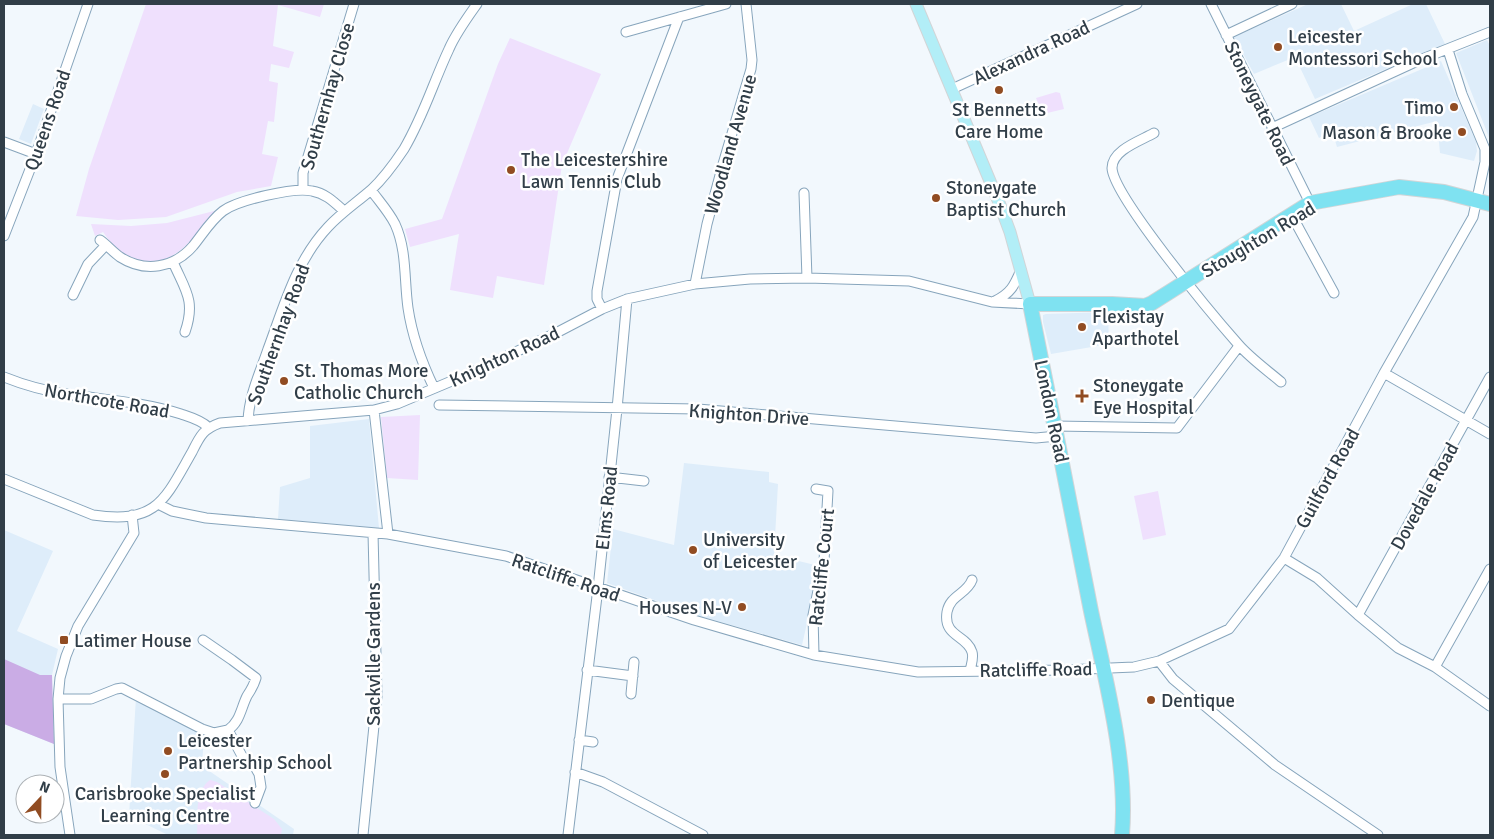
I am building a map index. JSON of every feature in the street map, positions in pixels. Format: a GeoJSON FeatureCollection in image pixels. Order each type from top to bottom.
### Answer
{"type":"FeatureCollection","features":[{"type":"Feature","properties":{"kind":"highway","name":"Stoughton Road"},"geometry":{"type":"LineString","coordinates":[[1030,304],[1145,306],[1187,282],[1310,203],[1399,187],[1444,192],[1490,204]]}},
{"type":"Feature","properties":{"kind":"highway","name":"London Road"},"geometry":{"type":"LineString","coordinates":[[1030,304],[1119,756],[1123,805],[1122,835]]}},
{"type":"Feature","properties":{"kind":"main road","name":"London Road"},"geometry":{"type":"LineString","coordinates":[[916,4],[1000,204],[1010,232],[1030,304]]}},
{"type":"Feature","properties":{"kind":"street","name":"Queens Road"},"geometry":{"type":"LineString","coordinates":[[4,236],[36,154],[88,4]]}},
{"type":"Feature","properties":{"kind":"street","name":"Southernhay Close"},"geometry":{"type":"LineString","coordinates":[[303,190],[303,173],[354,4]]}},
{"type":"Feature","properties":{"kind":"street","name":"Southernhay Road"},"geometry":{"type":"LineString","coordinates":[[248,421],[249,407],[254,388],[295,278],[313,246],[326,228],[389,171],[424,112],[450,47],[477,4]]}},
{"type":"Feature","properties":{"kind":"street"},"geometry":{"type":"LineString","coordinates":[[626,32],[726,4]]}},
{"type":"Feature","properties":{"kind":"street","name":"Woodland Avenue"},"geometry":{"type":"LineString","coordinates":[[695,284],[714,198],[751,69],[752,60],[746,4]]}},
{"type":"Feature","properties":{"kind":"street","name":"Alexandra Road"},"geometry":{"type":"LineString","coordinates":[[952,89],[1138,4]]}},
{"type":"Feature","properties":{"kind":"street","name":"Stoneygate Road"},"geometry":{"type":"LineString","coordinates":[[1211,4],[1310,203]]}},
{"type":"Feature","properties":{"kind":"street"},"geometry":{"type":"LineString","coordinates":[[1226,35],[1292,4]]}},
{"type":"Feature","properties":{"kind":"street"},"geometry":{"type":"LineString","coordinates":[[602,309],[597,298],[597,292],[617,179],[679,17]]}},
{"type":"Feature","properties":{"kind":"street"},"geometry":{"type":"LineString","coordinates":[[1272,128],[1422,59],[1490,32]]}},
{"type":"Feature","properties":{"kind":"street","name":"Guilford Road"},"geometry":{"type":"LineString","coordinates":[[1103,668],[1134,667],[1160,662],[1229,629],[1284,558],[1384,373],[1473,217],[1486,162],[1485,149],[1462,94],[1448,50]]}},
{"type":"Feature","properties":{"kind":"street"},"geometry":{"type":"LineString","coordinates":[[1154,134],[1119,153],[1113,163],[1114,176],[1127,201],[1187,282],[1239,346],[1281,382]]}},
{"type":"Feature","properties":{"kind":"street"},"geometry":{"type":"LineString","coordinates":[[4,142],[36,154]]}},
{"type":"Feature","properties":{"kind":"street"},"geometry":{"type":"LineString","coordinates":[[64,288],[74,294],[88,264],[103,242],[119,256],[134,264],[150,267],[165,265],[186,254],[215,218],[228,208],[251,200],[303,190],[313,191],[334,201],[344,211]]}},
{"type":"Feature","properties":{"kind":"street"},"geometry":{"type":"LineString","coordinates":[[370,190],[390,214],[399,234],[408,309],[421,359],[434,388]]}},
{"type":"Feature","properties":{"kind":"street"},"geometry":{"type":"LineString","coordinates":[[804,194],[807,278]]}},
{"type":"Feature","properties":{"kind":"street"},"geometry":{"type":"LineString","coordinates":[[1291,214],[1334,293]]}},
{"type":"Feature","properties":{"kind":"street"},"geometry":{"type":"LineString","coordinates":[[173,262],[190,302],[191,311],[185,332]]}},
{"type":"Feature","properties":{"kind":"street"},"geometry":{"type":"LineString","coordinates":[[992,302],[1007,295],[1021,270]]}},
{"type":"Feature","properties":{"kind":"street","name":"Knighton Road"},"geometry":{"type":"LineString","coordinates":[[208,427],[220,423],[374,410],[397,404],[556,333],[626,299],[695,284],[750,279],[807,278],[909,281],[992,302],[1030,304]]}},
{"type":"Feature","properties":{"kind":"street","name":"Elms Road"},"geometry":{"type":"LineString","coordinates":[[568,835],[598,588],[617,409],[626,299]]}},
{"type":"Feature","properties":{"kind":"street","name":"Knighton Drive"},"geometry":{"type":"LineString","coordinates":[[439,406],[698,409],[1036,438],[1056,431],[1177,428],[1239,346]]}},
{"type":"Feature","properties":{"kind":"street"},"geometry":{"type":"LineString","coordinates":[[1384,373],[1490,434]]}},
{"type":"Feature","properties":{"kind":"street","name":"Northcote Road"},"geometry":{"type":"LineString","coordinates":[[4,377],[57,392],[128,401],[167,410],[197,420],[208,427]]}},
{"type":"Feature","properties":{"kind":"street","name":"Dovedale Road"},"geometry":{"type":"LineString","coordinates":[[1358,615],[1490,377]]}},
{"type":"Feature","properties":{"kind":"street"},"geometry":{"type":"LineString","coordinates":[[374,410],[388,534]]}},
{"type":"Feature","properties":{"kind":"street"},"geometry":{"type":"LineString","coordinates":[[4,479],[93,515],[106,517],[132,515],[150,510],[171,490],[197,442],[208,427]]}},
{"type":"Feature","properties":{"kind":"street"},"geometry":{"type":"LineString","coordinates":[[609,477],[644,481]]}},
{"type":"Feature","properties":{"kind":"street","name":"Ratcliffe Court"},"geometry":{"type":"LineString","coordinates":[[814,655],[813,614],[824,561],[828,491],[816,489]]}},
{"type":"Feature","properties":{"kind":"street","name":"Ratcliffe Road"},"geometry":{"type":"LineString","coordinates":[[158,504],[172,511],[206,518],[388,534],[506,556],[694,620],[814,655],[918,672],[1103,668]]}},
{"type":"Feature","properties":{"kind":"street"},"geometry":{"type":"LineString","coordinates":[[70,835],[60,767],[58,699],[62,670],[71,641],[89,605],[131,538],[134,527],[132,515]]}},
{"type":"Feature","properties":{"kind":"street","name":"Sackville Gardens"},"geometry":{"type":"LineString","coordinates":[[363,835],[377,696],[373,533]]}},
{"type":"Feature","properties":{"kind":"street"},"geometry":{"type":"LineString","coordinates":[[1284,558],[1317,578],[1398,648],[1435,667],[1490,706]]}},
{"type":"Feature","properties":{"kind":"street"},"geometry":{"type":"LineString","coordinates":[[1435,667],[1490,568]]}},
{"type":"Feature","properties":{"kind":"street","name":"Ratcliffe Road"},"geometry":{"type":"LineString","coordinates":[[970,671],[973,654],[971,649],[950,630],[947,623],[947,611],[954,597],[966,590],[972,580]]}},
{"type":"Feature","properties":{"kind":"street"},"geometry":{"type":"LineString","coordinates":[[58,699],[91,700],[116,688],[122,688],[202,729],[214,733],[228,730],[240,715],[256,678],[203,640]]}},
{"type":"Feature","properties":{"kind":"street"},"geometry":{"type":"LineString","coordinates":[[631,694],[634,662]]}},
{"type":"Feature","properties":{"kind":"street"},"geometry":{"type":"LineString","coordinates":[[1160,662],[1173,680],[1275,765],[1378,835]]}},
{"type":"Feature","properties":{"kind":"street"},"geometry":{"type":"LineString","coordinates":[[587,670],[633,676]]}},
{"type":"Feature","properties":{"kind":"street"},"geometry":{"type":"LineString","coordinates":[[228,730],[242,756],[255,767],[259,774],[261,787],[255,803]]}},
{"type":"Feature","properties":{"kind":"street"},"geometry":{"type":"LineString","coordinates":[[579,740],[593,742]]}},
{"type":"Feature","properties":{"kind":"street"},"geometry":{"type":"LineString","coordinates":[[575,772],[604,782],[703,835]]}},
{"type":"Feature","properties":{"kind":"shaded area"},"geometry":{"type":"Polygon","coordinates":[[[146,4],[324,4],[320,17],[278,5],[273,46],[294,52],[289,68],[271,64],[269,81],[278,83],[274,122],[268,121],[262,154],[278,157],[271,186],[237,192],[166,217],[118,220],[76,216],[89,169],[146,4]]]}},
{"type":"Feature","properties":{"kind":"shaded area"},"geometry":{"type":"Polygon","coordinates":[[[1308,4],[1341,4],[1354,31],[1413,4],[1426,4],[1445,44],[1315,99],[1295,57],[1254,74],[1234,37],[1308,4]]]}},
{"type":"Feature","properties":{"kind":"shaded area","name":"The Leicestershire Lawn Tennis Club"},"geometry":{"type":"Polygon","coordinates":[[[510,38],[601,74],[562,165],[544,285],[497,276],[493,298],[450,290],[459,234],[410,247],[405,229],[442,219],[498,64],[510,38]]]}},
{"type":"Feature","properties":{"kind":"shaded area"},"geometry":{"type":"Polygon","coordinates":[[[1487,40],[1490,46],[1490,140],[1456,53],[1487,40]]]}},
{"type":"Feature","properties":{"kind":"shaded area"},"geometry":{"type":"Polygon","coordinates":[[[1441,61],[1476,142],[1477,151],[1474,161],[1440,153],[1437,121],[1337,147],[1332,131],[1319,138],[1309,117],[1441,61]]]}},
{"type":"Feature","properties":{"kind":"shaded area"},"geometry":{"type":"Polygon","coordinates":[[[1056,92],[1060,93],[1064,109],[1043,114],[1036,98],[1056,92]]]}},
{"type":"Feature","properties":{"kind":"shaded area"},"geometry":{"type":"Polygon","coordinates":[[[33,104],[44,109],[31,144],[19,139],[33,104]]]}},
{"type":"Feature","properties":{"kind":"shaded area"},"geometry":{"type":"Polygon","coordinates":[[[216,211],[182,249],[160,261],[148,262],[124,255],[118,251],[103,232],[95,236],[91,224],[131,226],[167,223],[216,211]]]}},
{"type":"Feature","properties":{"kind":"shaded area"},"geometry":{"type":"Polygon","coordinates":[[[1108,312],[1109,344],[1051,354],[1043,315],[1108,312]]]}},
{"type":"Feature","properties":{"kind":"shaded area"},"geometry":{"type":"Polygon","coordinates":[[[420,415],[418,480],[387,478],[381,417],[420,415]]]}},
{"type":"Feature","properties":{"kind":"shaded area"},"geometry":{"type":"Polygon","coordinates":[[[369,419],[379,528],[278,519],[280,487],[310,478],[310,426],[369,419]]]}},
{"type":"Feature","properties":{"kind":"shaded area","name":"University of Leicester"},"geometry":{"type":"Polygon","coordinates":[[[684,463],[769,472],[769,482],[778,484],[774,555],[815,565],[812,584],[815,588],[802,645],[696,615],[607,583],[613,529],[674,545],[684,463]]]}},
{"type":"Feature","properties":{"kind":"shaded area"},"geometry":{"type":"Polygon","coordinates":[[[1158,491],[1166,535],[1143,540],[1134,496],[1158,491]]]}},
{"type":"Feature","properties":{"kind":"shaded area"},"geometry":{"type":"Polygon","coordinates":[[[4,530],[53,551],[17,631],[58,649],[52,675],[54,744],[4,724],[4,530]]]}},
{"type":"Feature","properties":{"kind":"shaded area"},"geometry":{"type":"Polygon","coordinates":[[[4,659],[40,675],[52,675],[54,744],[4,724],[4,659]]]}},
{"type":"Feature","properties":{"kind":"shaded area","name":"Leicester Partnership School"},"geometry":{"type":"Polygon","coordinates":[[[136,697],[204,735],[202,766],[294,829],[293,835],[168,835],[129,816],[136,697]]]}},
{"type":"Feature","properties":{"kind":"shaded area"},"geometry":{"type":"Polygon","coordinates":[[[210,780],[217,782],[274,819],[282,829],[281,835],[197,835],[199,798],[201,791],[210,780]]]}},
{"type":"Feature","properties":{"kind":"place","name":"Leicester Montessori School"},"geometry":{"type":"Point","coordinates":[1278,47]}},
{"type":"Feature","properties":{"kind":"place","name":"St Bennetts Care Home"},"geometry":{"type":"Point","coordinates":[999,90]}},
{"type":"Feature","properties":{"kind":"place","name":"Timo"},"geometry":{"type":"Point","coordinates":[1454,107]}},
{"type":"Feature","properties":{"kind":"place","name":"Mason & Brooke"},"geometry":{"type":"Point","coordinates":[1462,132]}},
{"type":"Feature","properties":{"kind":"place","name":"The Leicestershire Lawn Tennis Club"},"geometry":{"type":"Point","coordinates":[511,170]}},
{"type":"Feature","properties":{"kind":"place","name":"Stoneygate Baptist Church"},"geometry":{"type":"Point","coordinates":[936,198]}},
{"type":"Feature","properties":{"kind":"place","name":"Flexistay Aparthotel"},"geometry":{"type":"Point","coordinates":[1082,327]}},
{"type":"Feature","properties":{"kind":"place","name":"St. Thomas More Catholic Church"},"geometry":{"type":"Point","coordinates":[284,381]}},
{"type":"Feature","properties":{"kind":"place","name":"Stoneygate Eye Hospital"},"geometry":{"type":"Point","coordinates":[1082,396]}},
{"type":"Feature","properties":{"kind":"place","name":"University of Leicester"},"geometry":{"type":"Point","coordinates":[693,550]}},
{"type":"Feature","properties":{"kind":"place","name":"Houses N-V"},"geometry":{"type":"Point","coordinates":[742,607]}},
{"type":"Feature","properties":{"kind":"place","name":"Latimer House"},"geometry":{"type":"Point","coordinates":[64,640]}},
{"type":"Feature","properties":{"kind":"place","name":"Dentique"},"geometry":{"type":"Point","coordinates":[1151,700]}},
{"type":"Feature","properties":{"kind":"place","name":"Leicester Partnership School"},"geometry":{"type":"Point","coordinates":[168,751]}},
{"type":"Feature","properties":{"kind":"place","name":"Carisbrooke Specialist Learning Centre"},"geometry":{"type":"Point","coordinates":[165,774]}}]}
